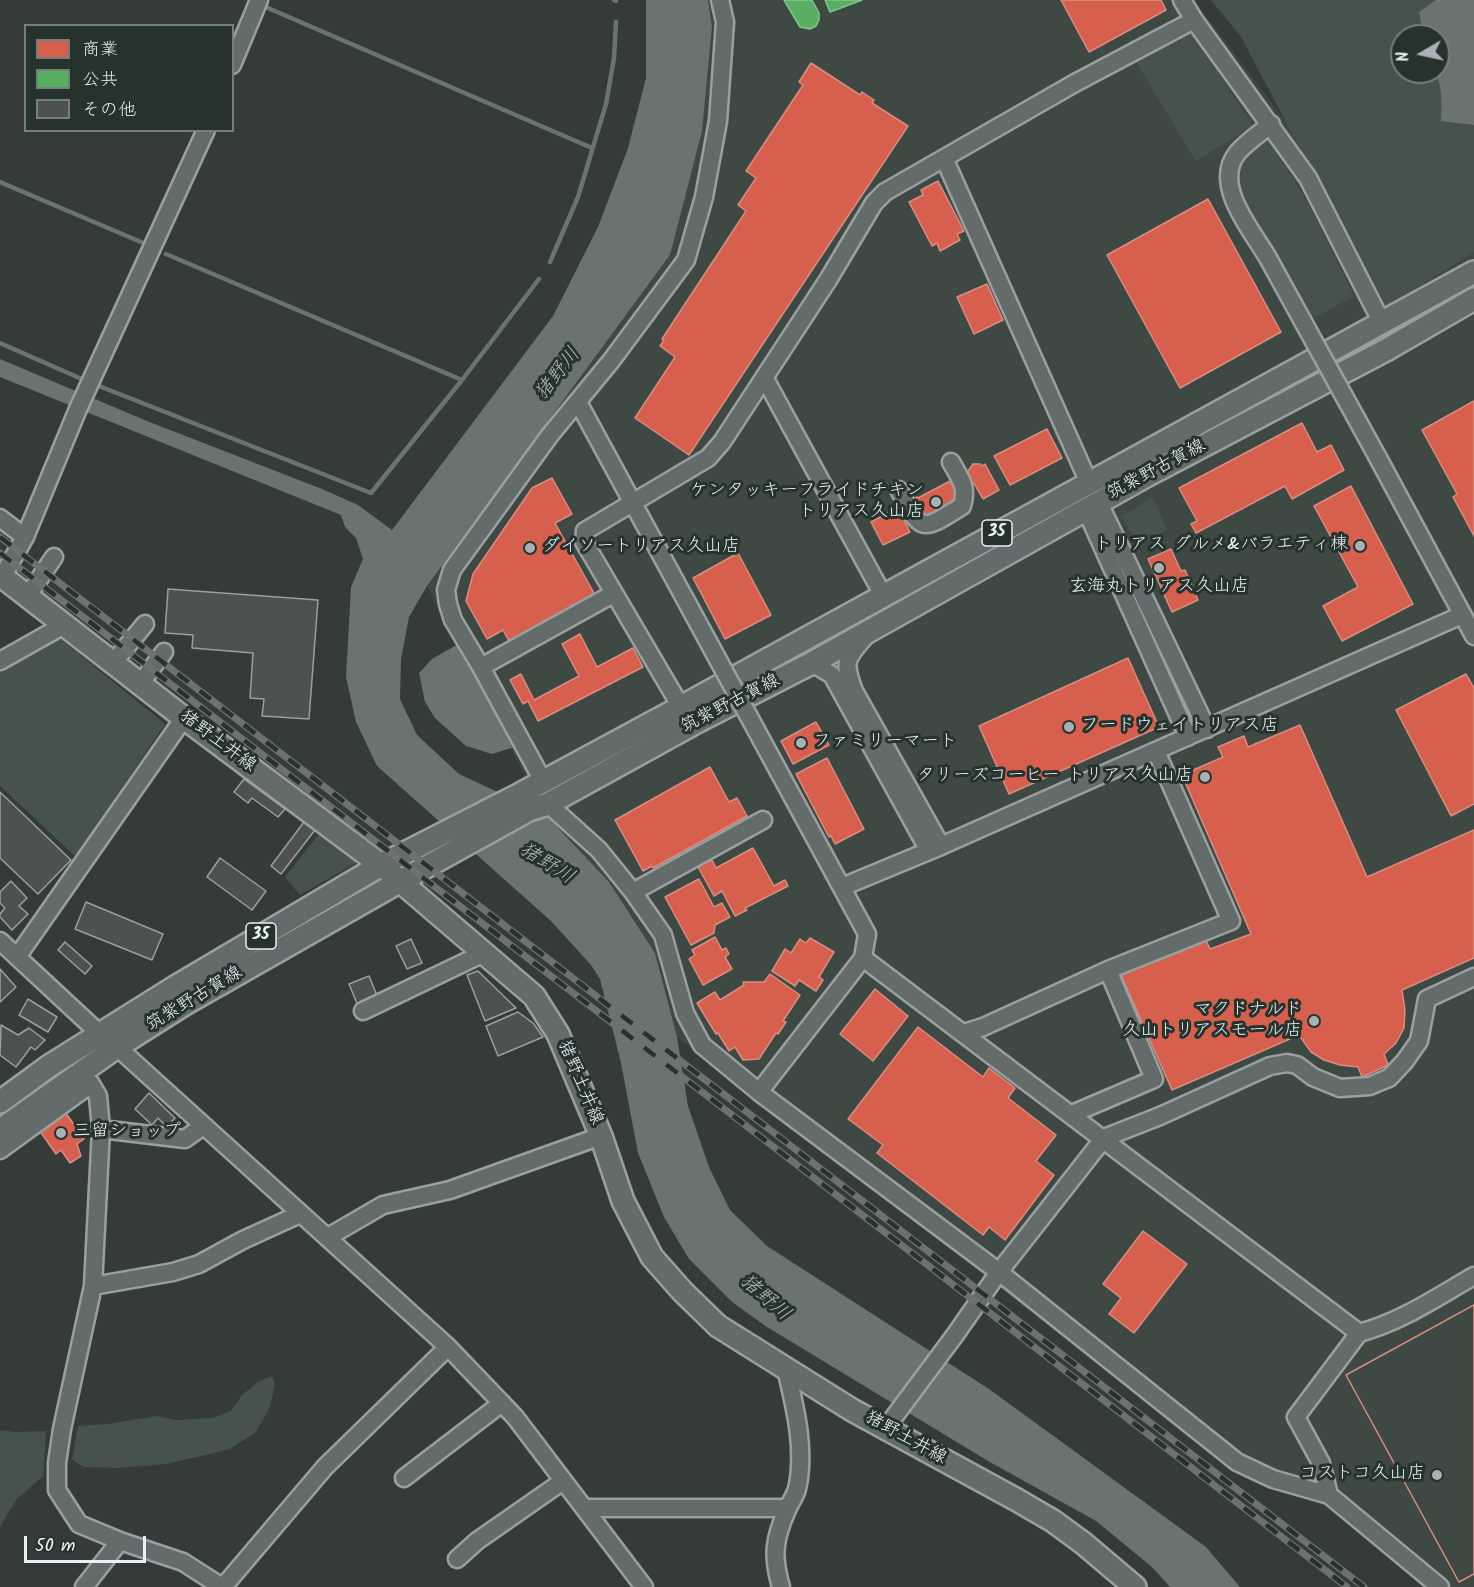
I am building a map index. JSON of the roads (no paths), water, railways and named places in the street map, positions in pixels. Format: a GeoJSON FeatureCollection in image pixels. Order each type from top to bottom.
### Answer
{"type":"FeatureCollection","features":[{"type":"Feature","properties":{"kind":"main road","name":"筑紫野古賀線"},"geometry":{"type":"LineString","coordinates":[[0,1102],[100,1034],[381,865],[425,843],[533,803],[543,782],[1474,272]]}},
{"type":"Feature","properties":{"kind":"main road","name":"筑紫野古賀線"},"geometry":{"type":"LineString","coordinates":[[0,1130],[85,1079],[117,1047],[185,1004],[533,803],[812,663],[1148,475],[1386,350],[1474,299]]}},
{"type":"Feature","properties":{"kind":"main road","name":"猪野土井線"},"geometry":{"type":"LineString","coordinates":[[1,576],[184,718],[381,865],[534,996],[558,1034],[601,1136],[623,1201],[652,1257],[718,1326],[885,1429],[1053,1521],[1091,1549],[1135,1587]]}},
{"type":"Feature","properties":{"kind":"street"},"geometry":{"type":"LineString","coordinates":[[234,60],[259,0]]}},
{"type":"Feature","properties":{"kind":"street"},"geometry":{"type":"LineString","coordinates":[[543,782],[453,620],[446,590],[452,570],[550,435],[687,260],[705,196],[718,121],[724,22],[720,0]]}},
{"type":"Feature","properties":{"kind":"street"},"geometry":{"type":"LineString","coordinates":[[1182,0],[1308,178],[1382,323]]}},
{"type":"Feature","properties":{"kind":"street"},"geometry":{"type":"LineString","coordinates":[[681,707],[584,542],[585,531],[708,458],[722,442],[828,280],[874,203],[885,192],[897,183],[1075,83],[1194,20]]}},
{"type":"Feature","properties":{"kind":"street"},"geometry":{"type":"LineString","coordinates":[[1271,124],[1238,152],[1230,166],[1228,181],[1232,197],[1268,258],[1474,636]]}},
{"type":"Feature","properties":{"kind":"street"},"geometry":{"type":"LineString","coordinates":[[1,576],[25,537],[76,413],[205,132]]}},
{"type":"Feature","properties":{"kind":"street"},"geometry":{"type":"LineString","coordinates":[[944,158],[1089,483]]}},
{"type":"Feature","properties":{"kind":"street"},"geometry":{"type":"LineString","coordinates":[[764,377],[882,595]]}},
{"type":"Feature","properties":{"kind":"street"},"geometry":{"type":"LineString","coordinates":[[578,402],[867,934],[864,958],[759,1092]]}},
{"type":"Feature","properties":{"kind":"street"},"geometry":{"type":"LineString","coordinates":[[899,490],[913,517],[920,523],[932,525],[962,506],[965,498],[965,489],[951,462]]}},
{"type":"Feature","properties":{"kind":"street"},"geometry":{"type":"LineString","coordinates":[[1092,506],[1207,729]]}},
{"type":"Feature","properties":{"kind":"street"},"geometry":{"type":"LineString","coordinates":[[1092,506],[1188,737]]}},
{"type":"Feature","properties":{"kind":"street"},"geometry":{"type":"LineString","coordinates":[[0,518],[25,537]]}},
{"type":"Feature","properties":{"kind":"street"},"geometry":{"type":"LineString","coordinates":[[27,597],[54,557]]}},
{"type":"Feature","properties":{"kind":"street"},"geometry":{"type":"LineString","coordinates":[[481,667],[613,594]]}},
{"type":"Feature","properties":{"kind":"street"},"geometry":{"type":"LineString","coordinates":[[842,887],[1207,729],[1462,615]]}},
{"type":"Feature","properties":{"kind":"street"},"geometry":{"type":"LineString","coordinates":[[113,663],[145,624]]}},
{"type":"Feature","properties":{"kind":"street"},"geometry":{"type":"LineString","coordinates":[[0,661],[64,625]]}},
{"type":"Feature","properties":{"kind":"street"},"geometry":{"type":"LineString","coordinates":[[873,628],[851,651],[846,668],[854,691],[935,848]]}},
{"type":"Feature","properties":{"kind":"street"},"geometry":{"type":"LineString","coordinates":[[140,684],[164,652]]}},
{"type":"Feature","properties":{"kind":"street"},"geometry":{"type":"LineString","coordinates":[[812,663],[832,675],[935,848]]}},
{"type":"Feature","properties":{"kind":"street"},"geometry":{"type":"LineString","coordinates":[[17,957],[184,718]]}},
{"type":"Feature","properties":{"kind":"street"},"geometry":{"type":"LineString","coordinates":[[964,1034],[1108,970],[1231,921],[1156,751]]}},
{"type":"Feature","properties":{"kind":"street"},"geometry":{"type":"LineString","coordinates":[[533,803],[599,850],[633,892],[663,935],[685,1013],[702,1045],[759,1092],[999,1272],[1237,1462],[1273,1479],[1329,1496],[1440,1587]]}},
{"type":"Feature","properties":{"kind":"street"},"geometry":{"type":"LineString","coordinates":[[633,892],[763,820]]}},
{"type":"Feature","properties":{"kind":"street"},"geometry":{"type":"LineString","coordinates":[[0,941],[448,1347],[502,1403],[645,1587]]}},
{"type":"Feature","properties":{"kind":"street"},"geometry":{"type":"LineString","coordinates":[[363,1011],[484,953]]}},
{"type":"Feature","properties":{"kind":"street"},"geometry":{"type":"LineString","coordinates":[[864,958],[1359,1333]]}},
{"type":"Feature","properties":{"kind":"street"},"geometry":{"type":"LineString","coordinates":[[1072,1114],[1154,1079],[1108,970]]}},
{"type":"Feature","properties":{"kind":"street"},"geometry":{"type":"LineString","coordinates":[[885,1429],[999,1272],[1104,1138],[1160,1116],[1270,1066],[1287,1063],[1297,1065],[1313,1077],[1340,1088],[1370,1086],[1389,1078],[1419,1041],[1427,999],[1474,977]]}},
{"type":"Feature","properties":{"kind":"street"},"geometry":{"type":"LineString","coordinates":[[0,1150],[85,1079],[98,1096],[101,1129],[93,1286],[62,1429],[57,1463],[57,1490],[79,1524],[120,1541],[183,1562],[223,1587],[325,1467],[448,1347]]}},
{"type":"Feature","properties":{"kind":"street"},"geometry":{"type":"LineString","coordinates":[[101,1129],[185,1139],[203,1126]]}},
{"type":"Feature","properties":{"kind":"street"},"geometry":{"type":"LineString","coordinates":[[328,1238],[383,1205],[450,1190],[601,1136]]}},
{"type":"Feature","properties":{"kind":"street"},"geometry":{"type":"LineString","coordinates":[[93,1286],[173,1272],[199,1264],[243,1240],[300,1214]]}},
{"type":"Feature","properties":{"kind":"street"},"geometry":{"type":"LineString","coordinates":[[1329,1496],[1321,1463],[1296,1417],[1359,1333],[1412,1312],[1474,1276]]}},
{"type":"Feature","properties":{"kind":"street"},"geometry":{"type":"LineString","coordinates":[[781,1587],[775,1552],[776,1534],[797,1491],[800,1464],[798,1421],[786,1369]]}},
{"type":"Feature","properties":{"kind":"street"},"geometry":{"type":"LineString","coordinates":[[404,1478],[502,1403]]}},
{"type":"Feature","properties":{"kind":"street"},"geometry":{"type":"LineString","coordinates":[[457,1560],[477,1541],[562,1481]]}},
{"type":"Feature","properties":{"kind":"street"},"geometry":{"type":"LineString","coordinates":[[584,1508],[788,1508]]}},
{"type":"Feature","properties":{"kind":"street"},"geometry":{"type":"LineString","coordinates":[[84,1587],[120,1541]]}},
{"type":"Feature","properties":{"kind":"water","name":"猪野川"},"geometry":{"type":"Polygon","coordinates":[[[646,0],[708,0],[712,26],[702,131],[670,255],[427,586],[409,617],[401,659],[400,699],[417,735],[459,774],[545,814],[609,882],[655,953],[677,1037],[688,1106],[709,1167],[730,1210],[767,1246],[989,1389],[1206,1547],[1240,1587],[1170,1587],[1152,1567],[1096,1521],[988,1461],[767,1327],[732,1302],[689,1259],[664,1217],[638,1153],[621,1063],[600,979],[591,965],[551,921],[377,766],[356,722],[346,677],[351,587],[363,559],[356,538],[345,527],[341,515],[0,377],[0,359],[147,421],[322,489],[358,505],[392,530],[553,316],[598,227],[628,148],[646,78],[646,0]]]}},
{"type":"Feature","properties":{"kind":"water"},"geometry":{"type":"Polygon","coordinates":[[[1436,0],[1474,0],[1474,125],[1441,121],[1439,84],[1450,84],[1450,24],[1422,24],[1419,12],[1436,0]]]}},
{"type":"Feature","properties":{"kind":"water"},"geometry":{"type":"Polygon","coordinates":[[[460,643],[515,747],[492,754],[466,746],[435,718],[425,702],[419,673],[432,659],[460,643]]]}},
{"type":"Feature","properties":{"kind":"waterway"},"geometry":{"type":"LineString","coordinates":[[261,5],[592,148]]}},
{"type":"Feature","properties":{"kind":"waterway"},"geometry":{"type":"LineString","coordinates":[[550,262],[578,197],[606,104],[614,58],[616,22]]}},
{"type":"Feature","properties":{"kind":"waterway"},"geometry":{"type":"LineString","coordinates":[[0,182],[141,242]]}},
{"type":"Feature","properties":{"kind":"waterway"},"geometry":{"type":"LineString","coordinates":[[99,386],[371,493],[462,380],[166,254]]}},
{"type":"Feature","properties":{"kind":"waterway"},"geometry":{"type":"LineString","coordinates":[[462,380],[539,279]]}},
{"type":"Feature","properties":{"kind":"waterway"},"geometry":{"type":"LineString","coordinates":[[0,343],[84,380]]}},
{"type":"Feature","properties":{"kind":"railway"},"geometry":{"type":"LineString","coordinates":[[0,537],[1364,1587]]}},
{"type":"Feature","properties":{"kind":"railway"},"geometry":{"type":"LineString","coordinates":[[0,553],[1347,1587]]}},
{"type":"Feature","properties":{"kind":"place","name":"ケンタッキーフライドチキン トリアス久山店"},"geometry":{"type":"Point","coordinates":[936,502]}},
{"type":"Feature","properties":{"kind":"place","name":"トリアス グルメ&バラエティ棟"},"geometry":{"type":"Point","coordinates":[1360,546]}},
{"type":"Feature","properties":{"kind":"place","name":"ダイソートリアス久山店"},"geometry":{"type":"Point","coordinates":[530,548]}},
{"type":"Feature","properties":{"kind":"place","name":"玄海丸トリアス久山店"},"geometry":{"type":"Point","coordinates":[1159,568]}},
{"type":"Feature","properties":{"kind":"place","name":"フードウェイトリアス店"},"geometry":{"type":"Point","coordinates":[1069,727]}},
{"type":"Feature","properties":{"kind":"place","name":"ファミリーマート"},"geometry":{"type":"Point","coordinates":[801,743]}},
{"type":"Feature","properties":{"kind":"place","name":"タリーズコーヒー トリアス久山店"},"geometry":{"type":"Point","coordinates":[1205,777]}},
{"type":"Feature","properties":{"kind":"place","name":"マクドナルド 久山トリアスモール店"},"geometry":{"type":"Point","coordinates":[1314,1021]}},
{"type":"Feature","properties":{"kind":"place","name":"三留ショップ"},"geometry":{"type":"Point","coordinates":[61,1133]}},
{"type":"Feature","properties":{"kind":"place","name":"コストコ久山店"},"geometry":{"type":"Point","coordinates":[1437,1475]}}]}
